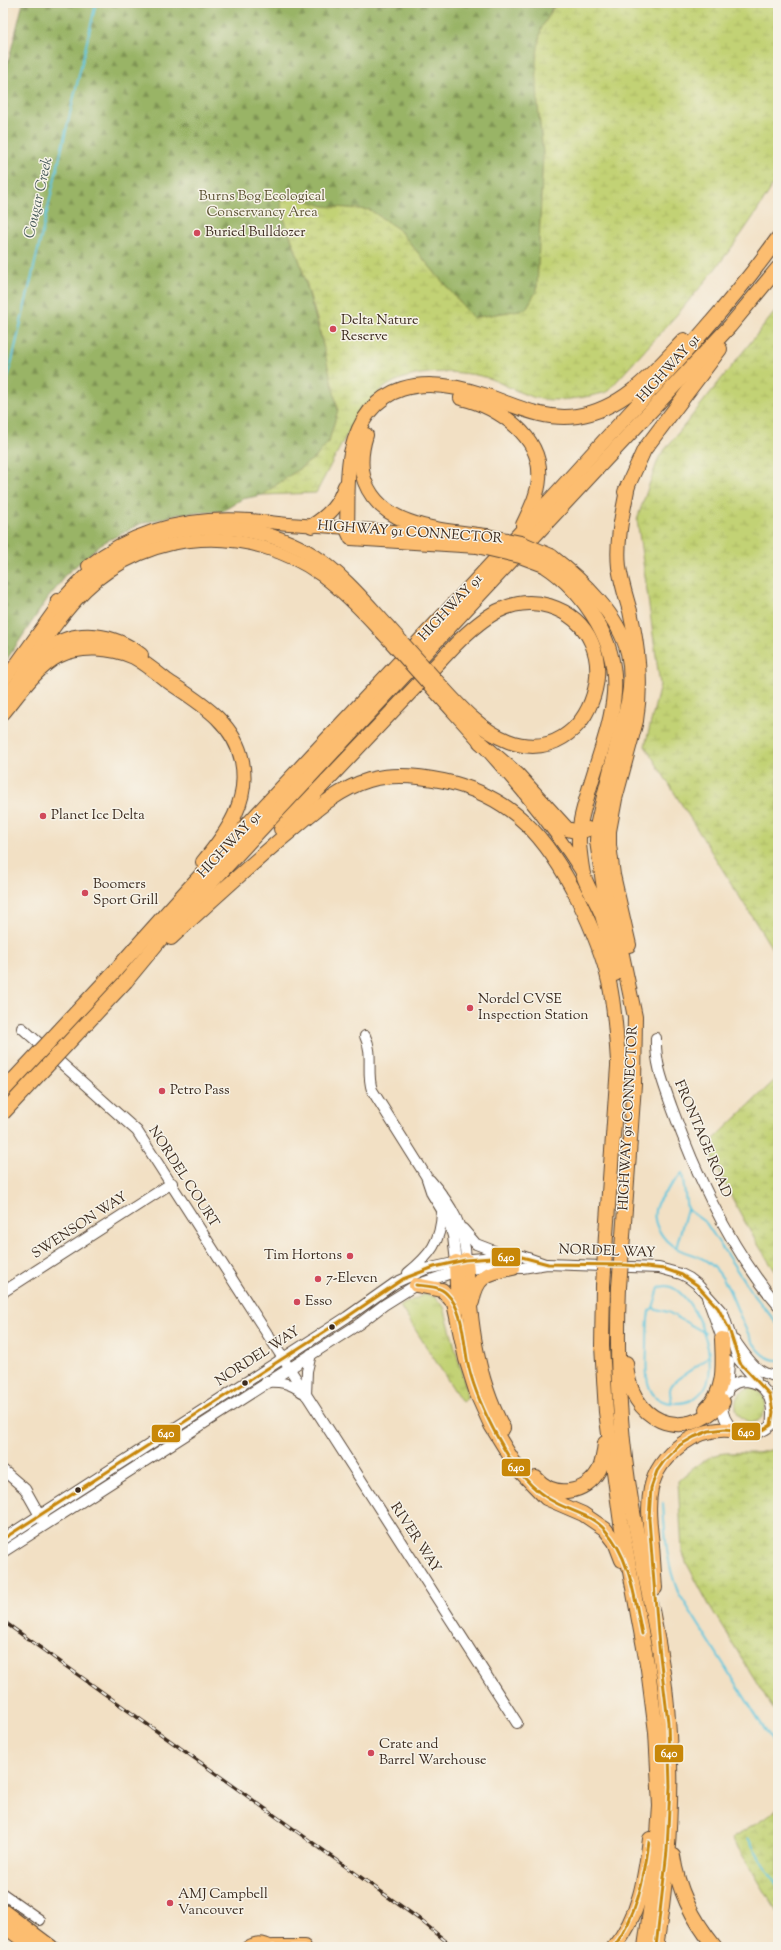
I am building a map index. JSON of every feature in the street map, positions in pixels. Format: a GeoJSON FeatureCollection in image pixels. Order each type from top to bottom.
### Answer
{"type":"FeatureCollection","features":[{"type":"Feature","properties":{"kind":"highway"},"geometry":{"type":"LineString","coordinates":[[584,875],[580,860],[580,832],[586,798],[609,726],[616,686],[607,641],[593,615],[577,593],[555,572],[547,560],[520,556],[477,546],[357,540],[351,538],[347,529],[349,474],[354,441],[369,412],[384,398],[411,386],[437,384],[453,387],[488,396],[533,413],[550,417],[576,416],[613,405],[636,387],[681,343],[746,274],[778,237]]}},
{"type":"Feature","properties":{"kind":"highway","name":"HIGHWAY 91"},"geometry":{"type":"LineString","coordinates":[[3,1091],[517,538],[718,315],[753,274],[778,237]]}},
{"type":"Feature","properties":{"kind":"highway","name":"HIGHWAY 91"},"geometry":{"type":"LineString","coordinates":[[126,980],[178,918],[730,326],[778,268]]}},
{"type":"Feature","properties":{"kind":"highway"},"geometry":{"type":"LineString","coordinates":[[628,654],[627,639],[614,581],[611,552],[616,515],[637,463],[653,437],[725,342],[769,280]]}},
{"type":"Feature","properties":{"kind":"highway"},"geometry":{"type":"LineString","coordinates":[[486,536],[445,530],[402,519],[389,512],[373,497],[363,475],[362,450],[371,423],[389,405],[399,400],[422,393],[452,396],[470,400],[490,409],[525,434],[537,456],[540,478],[534,499],[517,538]]}},
{"type":"Feature","properties":{"kind":"highway"},"geometry":{"type":"LineString","coordinates":[[312,526],[330,513],[338,504],[349,474]]}},
{"type":"Feature","properties":{"kind":"highway"},"geometry":{"type":"LineString","coordinates":[[628,485],[618,554],[621,578],[638,652],[639,704],[611,817],[609,845],[613,875],[636,979],[638,998],[635,1016]]}},
{"type":"Feature","properties":{"kind":"highway"},"geometry":{"type":"LineString","coordinates":[[56,608],[84,577],[102,563],[129,546],[175,531],[194,528],[220,527],[257,532],[292,545],[313,556],[335,572],[356,590],[385,630],[438,689],[494,735],[517,744],[535,745],[556,740],[565,735],[583,718],[590,708],[596,690],[598,673],[597,662],[592,645],[582,628],[568,615],[552,607],[536,603],[517,604],[499,609],[478,622],[456,644],[231,882]]}},
{"type":"Feature","properties":{"kind":"highway","name":"HIGHWAY 91 CONNECTOR"},"geometry":{"type":"LineString","coordinates":[[486,536],[521,543],[547,560],[569,569],[594,595],[620,633],[628,654],[631,673],[628,702],[598,822],[597,841],[600,870],[624,962],[635,1016],[634,1079],[622,1236],[617,1334],[618,1383],[626,1469],[636,1534],[659,1646],[667,1710],[669,1809]]}},
{"type":"Feature","properties":{"kind":"highway"},"geometry":{"type":"LineString","coordinates":[[7,686],[22,682],[50,648],[62,642],[85,636],[105,637],[118,640],[150,662],[157,673]]}},
{"type":"Feature","properties":{"kind":"highway"},"geometry":{"type":"LineString","coordinates":[[3,713],[48,663],[57,656],[72,651],[86,649],[115,651],[134,658],[206,707],[221,720],[232,734],[242,762],[242,793],[238,811],[217,845],[166,904],[127,957]]}},
{"type":"Feature","properties":{"kind":"highway"},"geometry":{"type":"LineString","coordinates":[[480,742],[517,774],[568,829],[580,832],[591,828],[598,822]]}},
{"type":"Feature","properties":{"kind":"highway"},"geometry":{"type":"LineString","coordinates":[[3,1113],[126,980],[231,882],[330,799],[369,780],[403,776],[452,783],[478,791],[509,809],[528,824],[550,850],[564,871],[592,928],[604,962],[613,1006],[618,1061]]}},
{"type":"Feature","properties":{"kind":"highway","name":"HIGHWAY 91 CONNECTOR"},"geometry":{"type":"LineString","coordinates":[[584,875],[602,915],[612,956],[621,1020],[603,1286],[602,1346],[606,1412],[614,1475],[651,1688],[657,1771]]}},
{"type":"Feature","properties":{"kind":"highway"},"geometry":{"type":"LineString","coordinates":[[462,1266],[465,1354],[477,1394],[491,1425],[506,1451],[540,1494],[550,1500],[583,1514],[605,1529],[619,1550],[633,1590]]}},
{"type":"Feature","properties":{"kind":"highway"},"geometry":{"type":"LineString","coordinates":[[464,1314],[479,1280],[491,1273],[513,1268]]}},
{"type":"Feature","properties":{"kind":"highway"},"geometry":{"type":"LineString","coordinates":[[416,1285],[442,1290],[451,1298],[464,1314],[490,1400],[501,1424],[517,1452],[542,1484],[554,1490],[566,1492],[582,1487],[592,1480],[602,1464],[606,1412]]}},
{"type":"Feature","properties":{"kind":"highway"},"geometry":{"type":"LineString","coordinates":[[620,1287],[628,1382],[642,1407],[654,1417],[665,1422],[678,1425],[695,1423],[708,1416],[725,1398]]}},
{"type":"Feature","properties":{"kind":"highway"},"geometry":{"type":"LineString","coordinates":[[665,1422],[677,1422],[693,1418],[704,1411],[713,1402],[719,1390],[727,1337]]}},
{"type":"Feature","properties":{"kind":"highway"},"geometry":{"type":"LineString","coordinates":[[659,1646],[649,1513],[652,1482],[668,1456],[690,1439],[714,1430],[726,1429],[737,1431]]}},
{"type":"Feature","properties":{"kind":"highway"},"geometry":{"type":"LineString","coordinates":[[614,1947],[633,1917],[643,1886],[657,1771]]}},
{"type":"Feature","properties":{"kind":"highway"},"geometry":{"type":"LineString","coordinates":[[646,1947],[658,1841],[660,1806],[657,1771]]}},
{"type":"Feature","properties":{"kind":"highway"},"geometry":{"type":"LineString","coordinates":[[656,1947],[666,1882],[669,1809]]}},
{"type":"Feature","properties":{"kind":"highway"},"geometry":{"type":"LineString","coordinates":[[669,1809],[676,1874],[681,1890],[696,1920],[715,1947]]}},
{"type":"Feature","properties":{"kind":"highway"},"geometry":{"type":"LineString","coordinates":[[3,1911],[51,1947]]}},
{"type":"Feature","properties":{"kind":"highway"},"geometry":{"type":"LineString","coordinates":[[3,1925],[32,1947]]}},
{"type":"Feature","properties":{"kind":"highway"},"geometry":{"type":"LineString","coordinates":[[272,1947],[304,1947]]}},
{"type":"Feature","properties":{"kind":"main road","name":"HIGHWAY 91 CONNECTOR"},"geometry":{"type":"LineString","coordinates":[[3,702],[7,686],[56,608],[57,598],[68,585],[100,556],[139,534],[166,525],[201,520],[250,520],[347,529],[486,536]]}},
{"type":"Feature","properties":{"kind":"main road","name":"HIGHWAY 91 CONNECTOR"},"geometry":{"type":"LineString","coordinates":[[7,686],[61,618],[86,590],[104,574],[124,562],[161,546],[177,542],[232,542],[262,547],[286,556],[319,574],[334,585],[385,630]]}},
{"type":"Feature","properties":{"kind":"main road","name":"HIGHWAY 91 CONNECTOR"},"geometry":{"type":"LineString","coordinates":[[438,689],[543,818],[584,875]]}},
{"type":"Feature","properties":{"kind":"main road"},"geometry":{"type":"LineString","coordinates":[[248,1947],[257,1943],[267,1944],[272,1947]]}},
{"type":"Feature","properties":{"kind":"street","name":"NORDEL COURT"},"geometry":{"type":"LineString","coordinates":[[22,1028],[137,1131],[172,1183],[288,1368]]}},
{"type":"Feature","properties":{"kind":"street"},"geometry":{"type":"LineString","coordinates":[[365,1036],[370,1050],[370,1078],[372,1090],[426,1176],[451,1228],[462,1266]]}},
{"type":"Feature","properties":{"kind":"street","name":"FRONTAGE ROAD"},"geometry":{"type":"LineString","coordinates":[[656,1038],[656,1056],[660,1074],[685,1142],[702,1181],[744,1256],[778,1305]]}},
{"type":"Feature","properties":{"kind":"street"},"geometry":{"type":"LineString","coordinates":[[426,1176],[439,1191],[459,1223],[476,1244],[506,1256]]}},
{"type":"Feature","properties":{"kind":"street","name":"SWENSON WAY"},"geometry":{"type":"LineString","coordinates":[[3,1292],[172,1183]]}},
{"type":"Feature","properties":{"kind":"street"},"geometry":{"type":"LineString","coordinates":[[395,1283],[421,1262],[435,1246],[441,1231],[442,1212]]}},
{"type":"Feature","properties":{"kind":"street"},"geometry":{"type":"LineString","coordinates":[[459,1223],[464,1237],[462,1266]]}},
{"type":"Feature","properties":{"kind":"street","name":"NORDEL WAY"},"geometry":{"type":"LineString","coordinates":[[3,1539],[42,1519],[82,1502],[416,1285],[462,1266],[506,1256],[522,1256],[547,1264]]}},
{"type":"Feature","properties":{"kind":"street","name":"NORDEL WAY"},"geometry":{"type":"LineString","coordinates":[[3,1552],[42,1519],[282,1358],[347,1317],[395,1283],[426,1269],[462,1266],[513,1268],[547,1264],[659,1268],[681,1274],[698,1286],[706,1294],[738,1359],[756,1380]]}},
{"type":"Feature","properties":{"kind":"street"},"geometry":{"type":"LineString","coordinates":[[727,1337],[759,1370],[768,1375],[778,1376]]}},
{"type":"Feature","properties":{"kind":"street","name":"NORDEL WAY"},"geometry":{"type":"LineString","coordinates":[[725,1398],[729,1362],[727,1337]]}},
{"type":"Feature","properties":{"kind":"street"},"geometry":{"type":"LineString","coordinates":[[306,1396],[311,1354]]}},
{"type":"Feature","properties":{"kind":"street","name":"RIVER WAY"},"geometry":{"type":"LineString","coordinates":[[288,1368],[517,1723]]}},
{"type":"Feature","properties":{"kind":"street"},"geometry":{"type":"LineString","coordinates":[[756,1380],[768,1388],[774,1395],[776,1404],[775,1422],[764,1430],[752,1434],[737,1431],[731,1426],[724,1417],[725,1398],[738,1384],[756,1380]]}},
{"type":"Feature","properties":{"kind":"street"},"geometry":{"type":"LineString","coordinates":[[266,1382],[276,1381],[294,1386],[306,1396]]}},
{"type":"Feature","properties":{"kind":"street"},"geometry":{"type":"LineString","coordinates":[[768,1388],[778,1386]]}},
{"type":"Feature","properties":{"kind":"street"},"geometry":{"type":"LineString","coordinates":[[3,1470],[25,1489],[42,1519]]}},
{"type":"Feature","properties":{"kind":"street"},"geometry":{"type":"LineString","coordinates":[[3,1894],[40,1920]]}},
{"type":"Feature","properties":{"kind":"green space","name":"Burns Bog Ecological Conservancy Area"},"geometry":{"type":"Polygon","coordinates":[[[23,3],[556,3],[551,9],[538,105],[543,153],[537,290],[526,309],[473,318],[398,229],[370,210],[323,206],[292,195],[282,213],[300,262],[331,374],[338,410],[329,441],[316,457],[262,495],[242,499],[223,511],[179,514],[140,524],[101,544],[63,577],[62,581],[48,598],[3,665],[3,82],[23,3]]]}},
{"type":"Feature","properties":{"kind":"green space"},"geometry":{"type":"Polygon","coordinates":[[[556,3],[778,3],[778,176],[741,235],[699,289],[607,392],[591,396],[549,400],[527,395],[485,377],[472,374],[444,372],[429,373],[400,379],[388,385],[378,393],[360,414],[344,440],[316,493],[262,495],[316,457],[329,441],[338,410],[318,323],[300,262],[282,213],[281,200],[292,195],[323,206],[370,210],[398,229],[473,318],[526,309],[537,290],[543,153],[538,105],[536,61],[541,29],[556,3]]]}},
{"type":"Feature","properties":{"kind":"green space"},"geometry":{"type":"Polygon","coordinates":[[[778,308],[778,958],[645,746],[660,685],[637,519],[659,457],[778,308]]]}},
{"type":"Feature","properties":{"kind":"green space"},"geometry":{"type":"Polygon","coordinates":[[[778,1077],[778,1275],[767,1260],[740,1212],[707,1146],[778,1077]]]}},
{"type":"Feature","properties":{"kind":"green space"},"geometry":{"type":"Polygon","coordinates":[[[425,1294],[435,1297],[444,1307],[466,1388],[467,1398],[462,1402],[400,1306],[425,1294]]]}},
{"type":"Feature","properties":{"kind":"green space"},"geometry":{"type":"Polygon","coordinates":[[[753,1388],[761,1393],[765,1400],[765,1408],[764,1414],[759,1420],[753,1422],[746,1421],[738,1414],[736,1409],[736,1400],[743,1390],[753,1388]]]}},
{"type":"Feature","properties":{"kind":"green space"},"geometry":{"type":"Polygon","coordinates":[[[778,1447],[778,1717],[709,1605],[687,1564],[682,1551],[678,1481],[694,1467],[713,1456],[726,1453],[758,1453],[778,1447]]]}},
{"type":"Feature","properties":{"kind":"green space"},"geometry":{"type":"Polygon","coordinates":[[[778,1809],[778,1913],[732,1838],[778,1809]]]}},
{"type":"Feature","properties":{"kind":"waterway","name":"Cougar Creek"},"geometry":{"type":"LineString","coordinates":[[3,399],[96,3]]}},
{"type":"Feature","properties":{"kind":"waterway"},"geometry":{"type":"LineString","coordinates":[[682,1173],[657,1204],[655,1217],[658,1230],[672,1245],[682,1251],[697,1256],[714,1267],[727,1286],[746,1330],[753,1342],[760,1352],[769,1358],[778,1360]]}},
{"type":"Feature","properties":{"kind":"waterway"},"geometry":{"type":"LineString","coordinates":[[676,1248],[687,1209],[682,1173]]}},
{"type":"Feature","properties":{"kind":"waterway"},"geometry":{"type":"LineString","coordinates":[[687,1209],[706,1223],[750,1290],[778,1325]]}},
{"type":"Feature","properties":{"kind":"waterway"},"geometry":{"type":"LineString","coordinates":[[653,1308],[659,1288],[669,1287],[680,1293],[690,1305],[699,1321],[706,1340],[709,1358],[709,1375],[704,1389],[692,1400],[676,1403],[665,1402],[657,1398],[648,1384],[646,1366],[649,1311],[653,1308],[668,1312],[705,1333]]}},
{"type":"Feature","properties":{"kind":"waterway"},"geometry":{"type":"LineString","coordinates":[[672,1403],[670,1390],[675,1381],[705,1360],[709,1355]]}},
{"type":"Feature","properties":{"kind":"waterway"},"geometry":{"type":"LineString","coordinates":[[663,1503],[665,1537],[671,1570],[678,1592],[774,1744]]}},
{"type":"Feature","properties":{"kind":"waterway"},"geometry":{"type":"LineString","coordinates":[[748,1839],[778,1887]]}},
{"type":"Feature","properties":{"kind":"railway"},"geometry":{"type":"LineString","coordinates":[[3,1621],[419,1919],[453,1947]]}},
{"type":"Feature","properties":{"kind":"transit line","name":"640"},"geometry":{"type":"LineString","coordinates":[[3,1539],[347,1317],[403,1279],[434,1267],[465,1260],[518,1256],[548,1264],[626,1265],[665,1269],[682,1275],[697,1285],[718,1308],[729,1329],[740,1363],[770,1395],[773,1412],[771,1425],[754,1433],[725,1429],[709,1431],[680,1445],[664,1461],[657,1471],[651,1488],[649,1519],[659,1647],[668,1722],[670,1786],[667,1851],[656,1947]]}},
{"type":"Feature","properties":{"kind":"transit line","name":"640"},"geometry":{"type":"LineString","coordinates":[[416,1285],[441,1289],[453,1301],[460,1319],[471,1377],[485,1413],[503,1448],[516,1467],[530,1484],[539,1492],[558,1504],[595,1521],[605,1530],[613,1541],[626,1565],[634,1593],[642,1634]]}},
{"type":"Feature","properties":{"kind":"transit line","name":"640"},"geometry":{"type":"LineString","coordinates":[[614,1947],[622,1935],[634,1910],[645,1870],[649,1842]]}},
{"type":"Feature","properties":{"kind":"transit line","name":"640"},"geometry":{"type":"LineString","coordinates":[[273,1947],[304,1947]]}},
{"type":"Feature","properties":{"kind":"place","name":"Buried Bulldozer"},"geometry":{"type":"Point","coordinates":[197,233]}},
{"type":"Feature","properties":{"kind":"place","name":"Delta Nature Reserve"},"geometry":{"type":"Point","coordinates":[333,329]}},
{"type":"Feature","properties":{"kind":"place","name":"Planet Ice Delta"},"geometry":{"type":"Point","coordinates":[43,816]}},
{"type":"Feature","properties":{"kind":"place","name":"Boomers Sport Grill"},"geometry":{"type":"Point","coordinates":[85,893]}},
{"type":"Feature","properties":{"kind":"place","name":"Nordel CVSE Inspection Station"},"geometry":{"type":"Point","coordinates":[470,1008]}},
{"type":"Feature","properties":{"kind":"place","name":"Petro Pass"},"geometry":{"type":"Point","coordinates":[162,1091]}},
{"type":"Feature","properties":{"kind":"place","name":"Tim Hortons"},"geometry":{"type":"Point","coordinates":[350,1256]}},
{"type":"Feature","properties":{"kind":"place","name":"7-Eleven"},"geometry":{"type":"Point","coordinates":[318,1279]}},
{"type":"Feature","properties":{"kind":"place","name":"Esso"},"geometry":{"type":"Point","coordinates":[297,1302]}},
{"type":"Feature","properties":{"kind":"place","name":"Crate and Barrel Warehouse"},"geometry":{"type":"Point","coordinates":[371,1753]}},
{"type":"Feature","properties":{"kind":"place","name":"AMJ Campbell Vancouver"},"geometry":{"type":"Point","coordinates":[170,1903]}}]}
